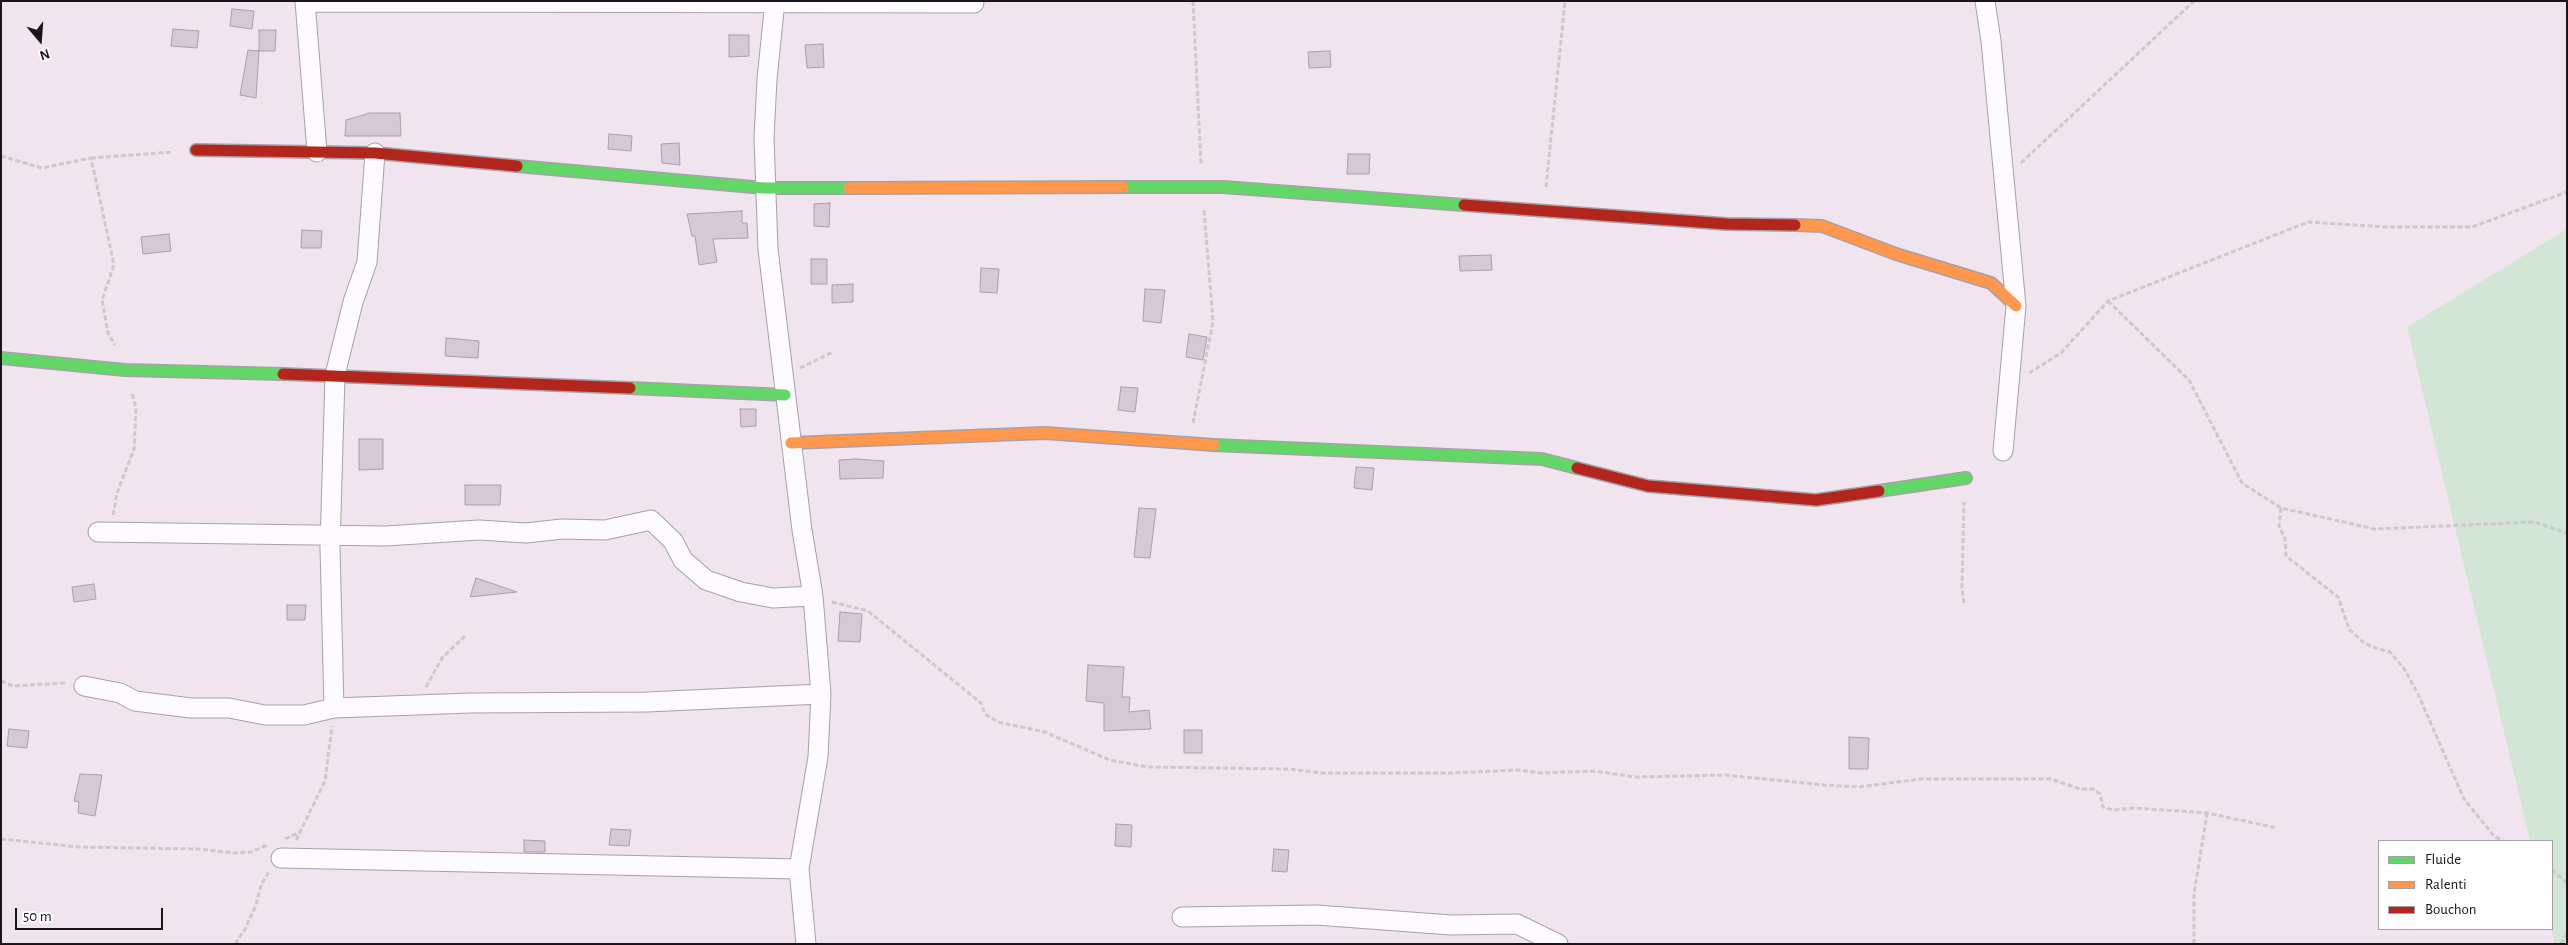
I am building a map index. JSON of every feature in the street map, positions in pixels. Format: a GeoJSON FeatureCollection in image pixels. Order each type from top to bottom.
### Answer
{"type":"FeatureCollection","features":[{"type":"Feature","properties":{"kind":"street"},"geometry":{"type":"LineString","coordinates":[[1985,1],[1991,41],[2016,306],[2003,451]]}},
{"type":"Feature","properties":{"kind":"street"},"geometry":{"type":"LineString","coordinates":[[317,152],[305,2],[974,3]]}},
{"type":"Feature","properties":{"kind":"street"},"geometry":{"type":"LineString","coordinates":[[775,2],[767,79],[764,188],[768,249],[791,443],[813,596],[821,694],[818,757],[799,869],[806,944]]}},
{"type":"Feature","properties":{"kind":"street"},"geometry":{"type":"LineString","coordinates":[[196,150],[375,154],[764,188],[1202,188],[1727,224],[1822,226],[1896,254],[1991,283],[2016,306]]}},
{"type":"Feature","properties":{"kind":"street"},"geometry":{"type":"LineString","coordinates":[[334,708],[331,534],[335,375],[353,302],[367,262],[375,154]]}},
{"type":"Feature","properties":{"kind":"street"},"geometry":{"type":"LineString","coordinates":[[1,358],[125,370],[335,375],[785,394]]}},
{"type":"Feature","properties":{"kind":"street"},"geometry":{"type":"LineString","coordinates":[[791,443],[1045,433],[1188,444],[1542,459],[1648,486],[1816,500],[1966,478]]}},
{"type":"Feature","properties":{"kind":"street"},"geometry":{"type":"LineString","coordinates":[[103,532],[386,536],[455,530],[526,533],[562,529],[605,530],[651,520],[673,541],[683,560],[706,580],[741,592],[773,598],[813,596]]}},
{"type":"Feature","properties":{"kind":"street"},"geometry":{"type":"LineString","coordinates":[[84,686],[120,693],[135,701],[191,708],[229,708],[265,715],[304,715],[334,708],[471,703],[647,702],[821,694]]}},
{"type":"Feature","properties":{"kind":"street"},"geometry":{"type":"LineString","coordinates":[[275,848],[799,869]]}},
{"type":"Feature","properties":{"kind":"street"},"geometry":{"type":"LineString","coordinates":[[1182,917],[1316,915],[1451,924],[1517,924],[1558,944]]}},
{"type":"Feature","properties":{"kind":"path"},"geometry":{"type":"LineString","coordinates":[[1188,444],[1213,322],[1202,188],[1193,1]]}},
{"type":"Feature","properties":{"kind":"path"},"geometry":{"type":"LineString","coordinates":[[1544,211],[1564,1]]}},
{"type":"Feature","properties":{"kind":"path"},"geometry":{"type":"LineString","coordinates":[[2004,179],[2194,1]]}},
{"type":"Feature","properties":{"kind":"path"},"geometry":{"type":"LineString","coordinates":[[1,156],[42,168],[91,158],[196,150]]}},
{"type":"Feature","properties":{"kind":"path"},"geometry":{"type":"LineString","coordinates":[[91,158],[114,265],[102,300],[108,333],[125,370],[136,408],[134,449],[103,532]]}},
{"type":"Feature","properties":{"kind":"path"},"geometry":{"type":"LineString","coordinates":[[2009,380],[2029,373],[2061,353],[2108,301],[2308,222],[2387,227],[2472,227],[2567,192]]}},
{"type":"Feature","properties":{"kind":"path"},"geometry":{"type":"LineString","coordinates":[[2108,301],[2188,380],[2242,483],[2281,508],[2375,529],[2534,522],[2567,532]]}},
{"type":"Feature","properties":{"kind":"path"},"geometry":{"type":"LineString","coordinates":[[783,374],[811,364],[834,352]]}},
{"type":"Feature","properties":{"kind":"path"},"geometry":{"type":"LineString","coordinates":[[1964,603],[1962,587],[1966,478]]}},
{"type":"Feature","properties":{"kind":"path"},"geometry":{"type":"LineString","coordinates":[[2281,508],[2279,526],[2285,539],[2286,556],[2338,597],[2350,629],[2356,636],[2372,647],[2390,652],[2404,670],[2418,694],[2464,800],[2494,836],[2501,840]]}},
{"type":"Feature","properties":{"kind":"path"},"geometry":{"type":"LineString","coordinates":[[813,596],[868,611],[980,703],[985,714],[998,722],[1045,732],[1110,760],[1147,766],[1289,769],[1322,773],[1452,773],[1518,770],[1541,773],[1595,771],[1634,777],[1726,775],[1859,787],[1920,779],[2051,779],[2080,789],[2094,789],[2100,794],[2103,807],[2113,810],[2134,808],[2207,813],[2277,828]]}},
{"type":"Feature","properties":{"kind":"path"},"geometry":{"type":"LineString","coordinates":[[414,706],[442,658],[465,636]]}},
{"type":"Feature","properties":{"kind":"path"},"geometry":{"type":"LineString","coordinates":[[1,681],[13,686],[65,683],[84,686]]}},
{"type":"Feature","properties":{"kind":"path"},"geometry":{"type":"LineString","coordinates":[[1,839],[79,847],[198,849],[235,854],[275,848],[300,832],[325,781],[334,708]]}},
{"type":"Feature","properties":{"kind":"path"},"geometry":{"type":"LineString","coordinates":[[2194,944],[2194,895],[2207,813]]}},
{"type":"Feature","properties":{"kind":"path"},"geometry":{"type":"LineString","coordinates":[[235,944],[256,905],[261,885],[275,848],[300,832]]}},
{"type":"Feature","properties":{"kind":"path"},"geometry":{"type":"LineString","coordinates":[[2553,871],[2567,883]]}},
{"type":"Feature","properties":{"kind":"path"},"geometry":{"type":"LineString","coordinates":[[2561,944],[2567,934]]}},
{"type":"Feature","properties":{"kind":"green space"},"geometry":{"type":"Polygon","coordinates":[[[2567,229],[2567,944],[2555,944],[2551,930],[2553,930],[2553,840],[2530,840],[2407,327],[2567,229]]]}},
{"type":"Feature","properties":{"kind":"building"},"geometry":{"type":"Polygon","coordinates":[[[232,9],[254,11],[252,29],[230,26],[232,9]]]}},
{"type":"Feature","properties":{"kind":"building"},"geometry":{"type":"Polygon","coordinates":[[[173,29],[199,31],[197,48],[171,46],[173,29]]]}},
{"type":"Feature","properties":{"kind":"building"},"geometry":{"type":"Polygon","coordinates":[[[259,30],[276,30],[275,51],[259,51],[259,30]]]}},
{"type":"Feature","properties":{"kind":"building"},"geometry":{"type":"Polygon","coordinates":[[[729,35],[749,35],[749,56],[729,57],[729,35]]]}},
{"type":"Feature","properties":{"kind":"building"},"geometry":{"type":"Polygon","coordinates":[[[823,44],[824,67],[807,68],[805,45],[823,44]]]}},
{"type":"Feature","properties":{"kind":"building"},"geometry":{"type":"Polygon","coordinates":[[[248,50],[259,51],[256,98],[240,95],[248,50]]]}},
{"type":"Feature","properties":{"kind":"building"},"geometry":{"type":"Polygon","coordinates":[[[1330,51],[1331,67],[1309,68],[1308,52],[1330,51]]]}},
{"type":"Feature","properties":{"kind":"building"},"geometry":{"type":"Polygon","coordinates":[[[370,113],[400,113],[401,136],[345,136],[346,120],[370,113]]]}},
{"type":"Feature","properties":{"kind":"building"},"geometry":{"type":"Polygon","coordinates":[[[609,134],[632,136],[631,151],[608,149],[609,134]]]}},
{"type":"Feature","properties":{"kind":"building"},"geometry":{"type":"Polygon","coordinates":[[[679,143],[680,165],[662,163],[661,144],[679,143]]]}},
{"type":"Feature","properties":{"kind":"building"},"geometry":{"type":"Polygon","coordinates":[[[1348,154],[1370,154],[1369,174],[1347,174],[1348,154]]]}},
{"type":"Feature","properties":{"kind":"building"},"geometry":{"type":"Polygon","coordinates":[[[830,203],[829,227],[814,226],[814,204],[830,203]]]}},
{"type":"Feature","properties":{"kind":"building"},"geometry":{"type":"Polygon","coordinates":[[[742,211],[742,223],[747,223],[748,238],[713,239],[717,262],[699,265],[695,236],[692,236],[687,214],[742,211]]]}},
{"type":"Feature","properties":{"kind":"building"},"geometry":{"type":"Polygon","coordinates":[[[302,230],[322,231],[321,248],[301,248],[302,230]]]}},
{"type":"Feature","properties":{"kind":"building"},"geometry":{"type":"Polygon","coordinates":[[[169,234],[171,251],[143,254],[141,237],[169,234]]]}},
{"type":"Feature","properties":{"kind":"building"},"geometry":{"type":"Polygon","coordinates":[[[1491,255],[1492,270],[1460,271],[1459,256],[1491,255]]]}},
{"type":"Feature","properties":{"kind":"building"},"geometry":{"type":"Polygon","coordinates":[[[811,259],[827,259],[827,284],[811,284],[811,259]]]}},
{"type":"Feature","properties":{"kind":"building"},"geometry":{"type":"Polygon","coordinates":[[[981,268],[999,269],[997,293],[980,292],[981,268]]]}},
{"type":"Feature","properties":{"kind":"building"},"geometry":{"type":"Polygon","coordinates":[[[853,284],[853,302],[832,303],[832,285],[853,284]]]}},
{"type":"Feature","properties":{"kind":"building"},"geometry":{"type":"Polygon","coordinates":[[[1145,289],[1165,290],[1161,323],[1143,321],[1145,289]]]}},
{"type":"Feature","properties":{"kind":"building"},"geometry":{"type":"Polygon","coordinates":[[[1189,334],[1207,337],[1203,360],[1186,357],[1189,334]]]}},
{"type":"Feature","properties":{"kind":"building"},"geometry":{"type":"Polygon","coordinates":[[[446,338],[479,341],[478,358],[445,356],[446,338]]]}},
{"type":"Feature","properties":{"kind":"building"},"geometry":{"type":"Polygon","coordinates":[[[1121,387],[1138,388],[1135,412],[1118,410],[1121,387]]]}},
{"type":"Feature","properties":{"kind":"building"},"geometry":{"type":"Polygon","coordinates":[[[740,409],[756,409],[756,426],[741,427],[740,409]]]}},
{"type":"Feature","properties":{"kind":"building"},"geometry":{"type":"Polygon","coordinates":[[[359,439],[383,439],[383,469],[359,470],[359,439]]]}},
{"type":"Feature","properties":{"kind":"building"},"geometry":{"type":"Polygon","coordinates":[[[839,460],[884,461],[883,478],[840,479],[839,460]]]}},
{"type":"Feature","properties":{"kind":"building"},"geometry":{"type":"Polygon","coordinates":[[[1356,467],[1374,468],[1372,490],[1354,488],[1356,467]]]}},
{"type":"Feature","properties":{"kind":"building"},"geometry":{"type":"Polygon","coordinates":[[[465,485],[501,485],[500,505],[465,505],[465,485]]]}},
{"type":"Feature","properties":{"kind":"building"},"geometry":{"type":"Polygon","coordinates":[[[1139,508],[1156,509],[1150,558],[1134,557],[1139,508]]]}},
{"type":"Feature","properties":{"kind":"building"},"geometry":{"type":"Polygon","coordinates":[[[476,578],[517,592],[470,597],[476,578]]]}},
{"type":"Feature","properties":{"kind":"building"},"geometry":{"type":"Polygon","coordinates":[[[94,584],[96,599],[74,602],[72,587],[94,584]]]}},
{"type":"Feature","properties":{"kind":"building"},"geometry":{"type":"Polygon","coordinates":[[[287,605],[306,605],[305,620],[287,620],[287,605]]]}},
{"type":"Feature","properties":{"kind":"building"},"geometry":{"type":"Polygon","coordinates":[[[840,612],[862,614],[860,642],[838,641],[840,612]]]}},
{"type":"Feature","properties":{"kind":"building"},"geometry":{"type":"Polygon","coordinates":[[[1088,665],[1124,667],[1122,697],[1130,697],[1129,712],[1149,710],[1151,729],[1104,731],[1104,703],[1086,701],[1088,665]]]}},
{"type":"Feature","properties":{"kind":"building"},"geometry":{"type":"Polygon","coordinates":[[[9,729],[29,731],[27,748],[7,746],[9,729]]]}},
{"type":"Feature","properties":{"kind":"building"},"geometry":{"type":"Polygon","coordinates":[[[1184,730],[1202,730],[1202,753],[1184,753],[1184,730]]]}},
{"type":"Feature","properties":{"kind":"building"},"geometry":{"type":"Polygon","coordinates":[[[1849,737],[1869,738],[1868,769],[1849,769],[1849,737]]]}},
{"type":"Feature","properties":{"kind":"building"},"geometry":{"type":"Polygon","coordinates":[[[80,774],[102,775],[95,816],[78,813],[79,802],[74,801],[80,774]]]}},
{"type":"Feature","properties":{"kind":"building"},"geometry":{"type":"Polygon","coordinates":[[[1116,824],[1132,825],[1131,847],[1115,846],[1116,824]]]}},
{"type":"Feature","properties":{"kind":"building"},"geometry":{"type":"Polygon","coordinates":[[[611,829],[631,830],[629,846],[609,845],[611,829]]]}},
{"type":"Feature","properties":{"kind":"building"},"geometry":{"type":"Polygon","coordinates":[[[524,840],[545,841],[545,852],[524,852],[524,840]]]}},
{"type":"Feature","properties":{"kind":"building"},"geometry":{"type":"Polygon","coordinates":[[[1274,849],[1289,850],[1287,872],[1272,871],[1274,849]]]}},
{"type":"Feature","properties":{"kind":"traffic: fast"},"geometry":{"type":"LineString","coordinates":[[517,166],[764,188],[849,188]]}},
{"type":"Feature","properties":{"kind":"traffic: fast"},"geometry":{"type":"LineString","coordinates":[[1123,187],[1223,187],[1464,205]]}},
{"type":"Feature","properties":{"kind":"traffic: fast"},"geometry":{"type":"LineString","coordinates":[[1,358],[125,370],[283,374]]}},
{"type":"Feature","properties":{"kind":"traffic: fast"},"geometry":{"type":"LineString","coordinates":[[630,388],[785,395]]}},
{"type":"Feature","properties":{"kind":"traffic: fast"},"geometry":{"type":"LineString","coordinates":[[1214,445],[1542,459],[1577,468]]}},
{"type":"Feature","properties":{"kind":"traffic: fast"},"geometry":{"type":"LineString","coordinates":[[1879,491],[1966,478]]}},
{"type":"Feature","properties":{"kind":"traffic: slow"},"geometry":{"type":"LineString","coordinates":[[849,188],[1123,187]]}},
{"type":"Feature","properties":{"kind":"traffic: slow"},"geometry":{"type":"LineString","coordinates":[[1795,225],[1822,226],[1896,254],[1991,283],[2016,306]]}},
{"type":"Feature","properties":{"kind":"traffic: slow"},"geometry":{"type":"LineString","coordinates":[[791,443],[1045,433],[1214,445]]}},
{"type":"Feature","properties":{"kind":"traffic: jam"},"geometry":{"type":"LineString","coordinates":[[196,150],[375,153],[517,166]]}},
{"type":"Feature","properties":{"kind":"traffic: jam"},"geometry":{"type":"LineString","coordinates":[[1464,205],[1727,224],[1795,225]]}},
{"type":"Feature","properties":{"kind":"traffic: jam"},"geometry":{"type":"LineString","coordinates":[[283,374],[630,388]]}},
{"type":"Feature","properties":{"kind":"traffic: jam"},"geometry":{"type":"LineString","coordinates":[[1577,468],[1648,486],[1816,500],[1879,491]]}}]}
